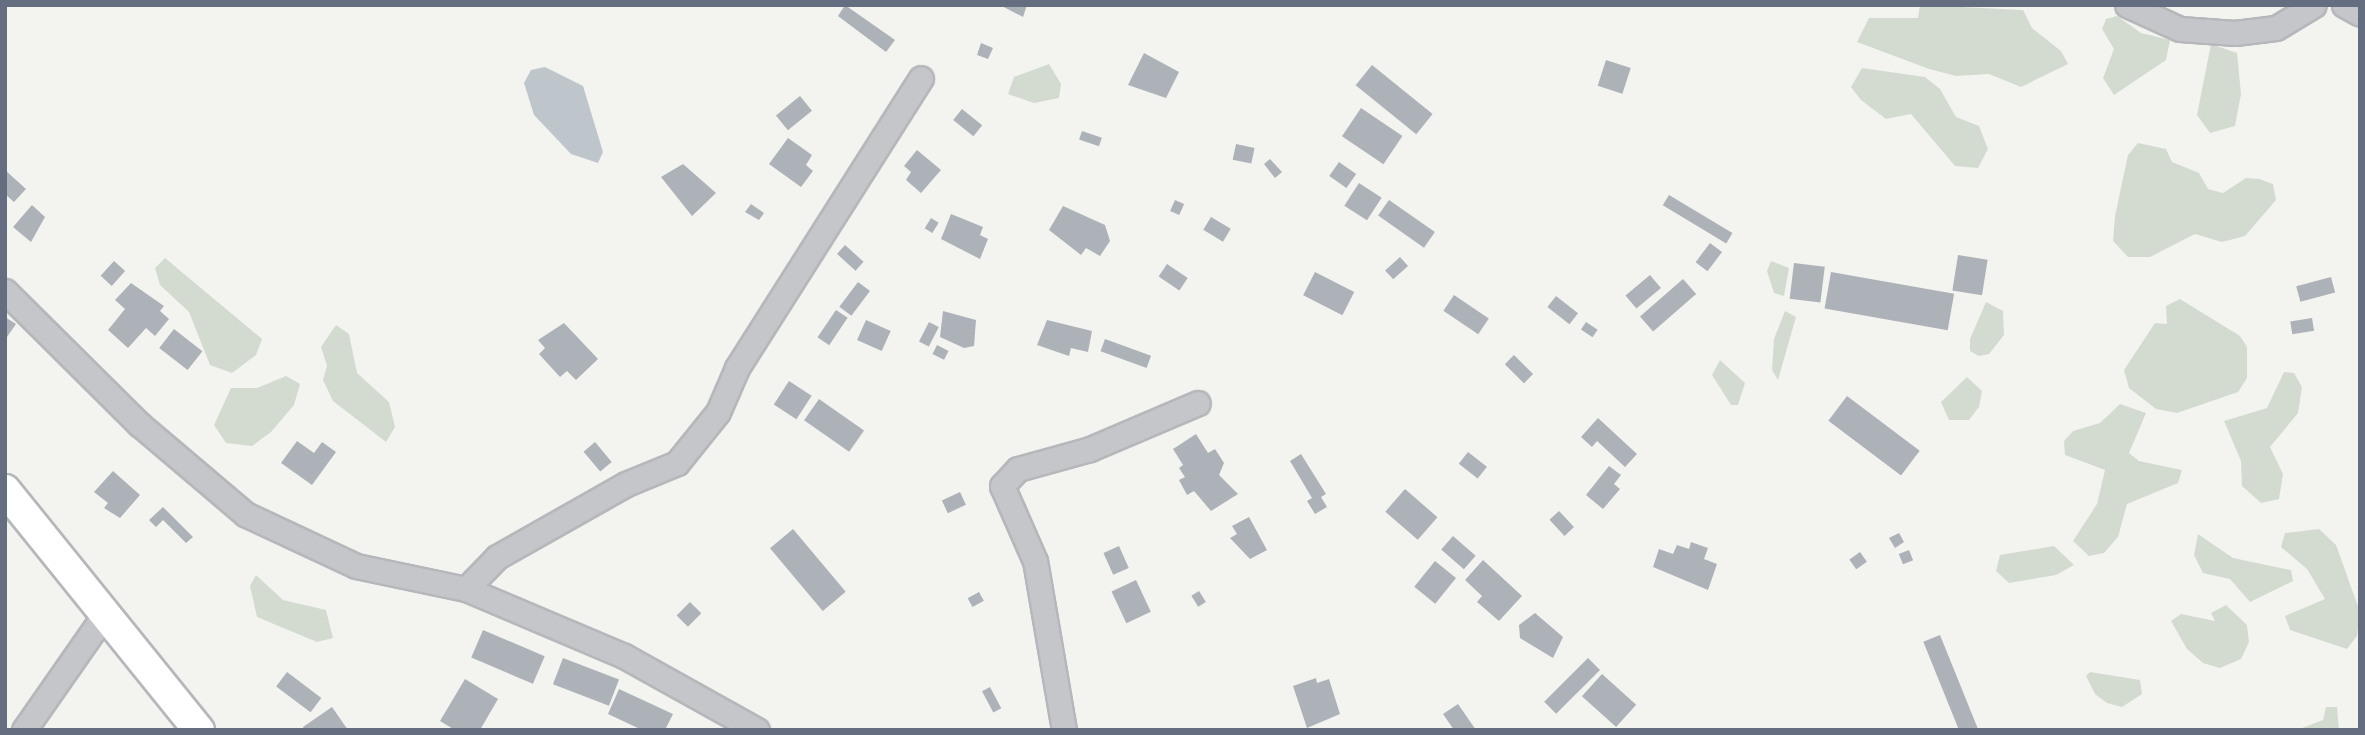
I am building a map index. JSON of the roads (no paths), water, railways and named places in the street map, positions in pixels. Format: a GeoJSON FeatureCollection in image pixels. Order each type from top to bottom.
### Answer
{"type":"FeatureCollection","features":[{"type":"Feature","properties":{"kind":"main road"},"geometry":{"type":"LineString","coordinates":[[5,490],[200,730]]}},
{"type":"Feature","properties":{"kind":"street"},"geometry":{"type":"LineString","coordinates":[[2127,5],[2180,29],[2235,33],[2276,28],[2314,5]]}},
{"type":"Feature","properties":{"kind":"street"},"geometry":{"type":"LineString","coordinates":[[2344,5],[2360,14]]}},
{"type":"Feature","properties":{"kind":"street"},"geometry":{"type":"LineString","coordinates":[[466,589],[497,557],[626,484],[677,463],[718,412],[737,368],[922,78]]}},
{"type":"Feature","properties":{"kind":"street"},"geometry":{"type":"LineString","coordinates":[[5,291],[139,424],[245,514],[356,566],[466,589],[624,656],[757,730]]}},
{"type":"Feature","properties":{"kind":"street"},"geometry":{"type":"LineString","coordinates":[[1065,730],[1035,561],[1002,486],[1018,469],[1090,449],[1198,403]]}},
{"type":"Feature","properties":{"kind":"street"},"geometry":{"type":"LineString","coordinates":[[24,730],[105,614]]}}]}
